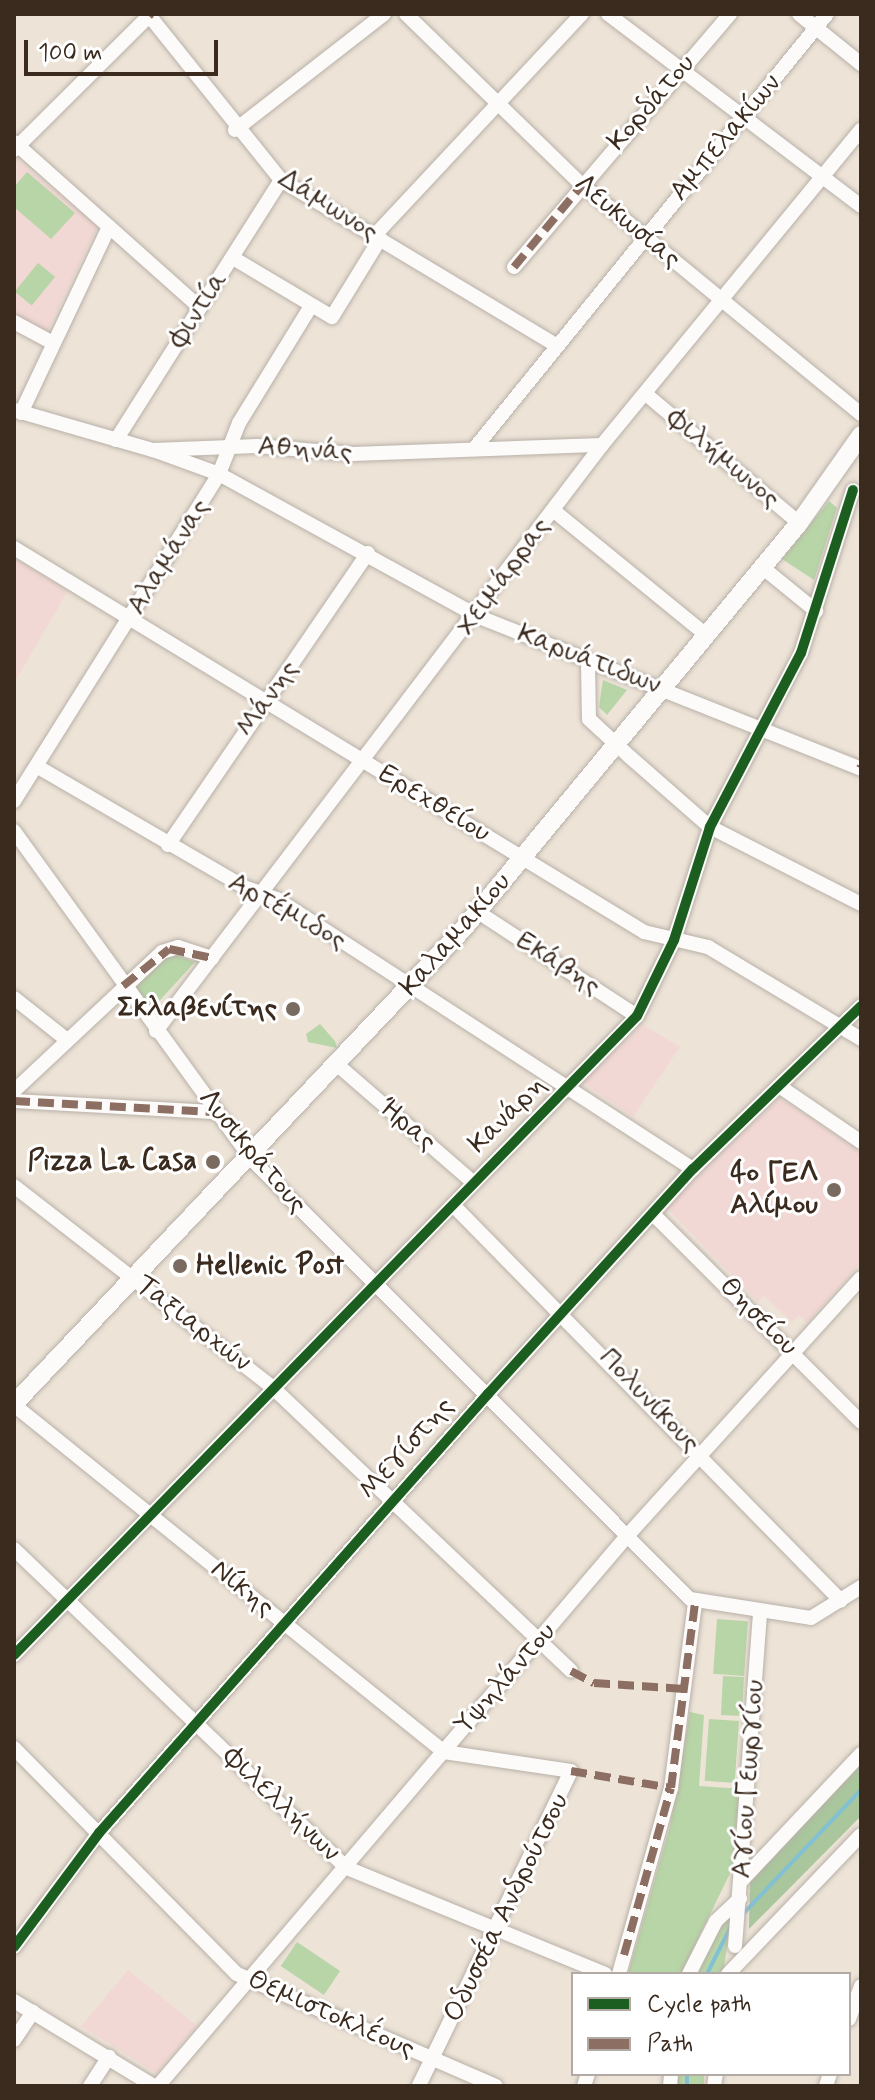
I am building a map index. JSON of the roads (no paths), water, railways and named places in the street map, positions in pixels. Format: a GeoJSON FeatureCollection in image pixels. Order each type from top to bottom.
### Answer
{"type":"FeatureCollection","features":[{"type":"Feature","properties":{"kind":"main road","name":"Καλαμακίου"},"geometry":{"type":"LineString","coordinates":[[14,1404],[340,1067],[478,912],[614,742],[799,523],[861,435]]}},
{"type":"Feature","properties":{"kind":"street"},"geometry":{"type":"LineString","coordinates":[[235,130],[384,14]]}},
{"type":"Feature","properties":{"kind":"street","name":"Λευκωσίας"},"geometry":{"type":"LineString","coordinates":[[406,14],[582,185],[861,414]]}},
{"type":"Feature","properties":{"kind":"street"},"geometry":{"type":"LineString","coordinates":[[233,258],[332,317],[378,237],[582,14]]}},
{"type":"Feature","properties":{"kind":"street"},"geometry":{"type":"LineString","coordinates":[[608,14],[742,119],[861,206]]}},
{"type":"Feature","properties":{"kind":"street","name":"Κορδάτου"},"geometry":{"type":"LineString","coordinates":[[514,267],[730,14]]}},
{"type":"Feature","properties":{"kind":"street"},"geometry":{"type":"LineString","coordinates":[[799,14],[861,64]]}},
{"type":"Feature","properties":{"kind":"street","name":"Αμπελακίων"},"geometry":{"type":"LineString","coordinates":[[474,449],[827,14]]}},
{"type":"Feature","properties":{"kind":"street"},"geometry":{"type":"LineString","coordinates":[[149,15],[15,146],[200,308]]}},
{"type":"Feature","properties":{"kind":"street","name":"Δάμωνος"},"geometry":{"type":"LineString","coordinates":[[149,15],[235,130],[281,180],[556,345]]}},
{"type":"Feature","properties":{"kind":"street","name":"Χειμάρρας"},"geometry":{"type":"LineString","coordinates":[[156,1031],[477,616],[602,445],[723,303],[861,130]]}},
{"type":"Feature","properties":{"kind":"street","name":"Φιντία"},"geometry":{"type":"LineString","coordinates":[[116,440],[281,180]]}},
{"type":"Feature","properties":{"kind":"street"},"geometry":{"type":"LineString","coordinates":[[18,412],[109,227]]}},
{"type":"Feature","properties":{"kind":"street","name":"Αλαμάνας"},"geometry":{"type":"LineString","coordinates":[[14,801],[219,474],[229,445],[311,306]]}},
{"type":"Feature","properties":{"kind":"street"},"geometry":{"type":"LineString","coordinates":[[14,322],[53,343]]}},
{"type":"Feature","properties":{"kind":"street","name":"Φιλήμωνος"},"geometry":{"type":"LineString","coordinates":[[647,395],[799,523]]}},
{"type":"Feature","properties":{"kind":"street","name":"Αθηνάς"},"geometry":{"type":"LineString","coordinates":[[18,412],[153,450],[229,445],[353,454],[602,445]]}},
{"type":"Feature","properties":{"kind":"street","name":"Καρυάτιδων"},"geometry":{"type":"LineString","coordinates":[[153,450],[219,474],[368,553],[477,616],[588,663],[765,728],[861,768]]}},
{"type":"Feature","properties":{"kind":"street"},"geometry":{"type":"LineString","coordinates":[[833,477],[857,493]]}},
{"type":"Feature","properties":{"kind":"street","name":"Κανάρη"},"geometry":{"type":"LineString","coordinates":[[14,1655],[148,1514],[637,1016],[674,940],[710,827],[765,728],[816,611],[857,493]]}},
{"type":"Feature","properties":{"kind":"street"},"geometry":{"type":"LineString","coordinates":[[553,510],[706,635]]}},
{"type":"Feature","properties":{"kind":"street","name":"Ερεχθείου"},"geometry":{"type":"LineString","coordinates":[[14,548],[644,932],[708,947],[861,1039]]}},
{"type":"Feature","properties":{"kind":"street","name":"Μάνης"},"geometry":{"type":"LineString","coordinates":[[168,845],[368,553]]}},
{"type":"Feature","properties":{"kind":"street"},"geometry":{"type":"LineString","coordinates":[[762,567],[816,611]]}},
{"type":"Feature","properties":{"kind":"street"},"geometry":{"type":"LineString","coordinates":[[588,663],[585,710],[614,742],[710,827],[861,904]]}},
{"type":"Feature","properties":{"kind":"street","name":"Αρτέμιδος"},"geometry":{"type":"LineString","coordinates":[[38,767],[168,845],[261,894],[412,986],[567,1090],[693,1169]]}},
{"type":"Feature","properties":{"kind":"street","name":"Λυσικράτους"},"geometry":{"type":"LineString","coordinates":[[14,831],[213,1112],[251,1159],[695,1602]]}},
{"type":"Feature","properties":{"kind":"street","name":"Εκάβης"},"geometry":{"type":"LineString","coordinates":[[478,912],[637,1016]]}},
{"type":"Feature","properties":{"kind":"street"},"geometry":{"type":"LineString","coordinates":[[14,1091],[123,986],[169,949],[212,958]]}},
{"type":"Feature","properties":{"kind":"street"},"geometry":{"type":"LineString","coordinates":[[14,998],[66,1039]]}},
{"type":"Feature","properties":{"kind":"street","name":"Μεγίστης"},"geometry":{"type":"LineString","coordinates":[[14,1947],[99,1833],[488,1394],[693,1169],[861,1006]]}},
{"type":"Feature","properties":{"kind":"street","name":"Ήρας"},"geometry":{"type":"LineString","coordinates":[[340,1067],[474,1183]]}},
{"type":"Feature","properties":{"kind":"street"},"geometry":{"type":"LineString","coordinates":[[779,1086],[861,1142]]}},
{"type":"Feature","properties":{"kind":"street"},"geometry":{"type":"LineString","coordinates":[[14,1101],[213,1112]]}},
{"type":"Feature","properties":{"kind":"street","name":"Ταξιαρχών"},"geometry":{"type":"LineString","coordinates":[[14,1186],[272,1387],[571,1671]]}},
{"type":"Feature","properties":{"kind":"street","name":"Πολυνίκους"},"geometry":{"type":"LineString","coordinates":[[453,1205],[564,1311],[841,1601]]}},
{"type":"Feature","properties":{"kind":"street","name":"Θησείου"},"geometry":{"type":"LineString","coordinates":[[653,1214],[861,1422]]}},
{"type":"Feature","properties":{"kind":"street","name":"Υψηλάντου"},"geometry":{"type":"LineString","coordinates":[[156,2086],[347,1868],[627,1536],[703,1456],[861,1278]]}},
{"type":"Feature","properties":{"kind":"street","name":"Νίκης"},"geometry":{"type":"LineString","coordinates":[[14,1404],[444,1752]]}},
{"type":"Feature","properties":{"kind":"street","name":"Φιλελλήνων"},"geometry":{"type":"LineString","coordinates":[[14,1549],[347,1868],[600,1972]]}},
{"type":"Feature","properties":{"kind":"street"},"geometry":{"type":"LineString","coordinates":[[620,1972],[671,1788],[695,1602],[811,1618],[861,1587]]}},
{"type":"Feature","properties":{"kind":"street","name":"Αγίου Γεωργίου"},"geometry":{"type":"LineString","coordinates":[[735,1942],[743,1879],[760,1612]]}},
{"type":"Feature","properties":{"kind":"street","name":"Θεμιστοκλέους"},"geometry":{"type":"LineString","coordinates":[[14,1748],[248,1980],[496,2086]]}},
{"type":"Feature","properties":{"kind":"street","name":"Οδυσσέα Ανδρούτσου"},"geometry":{"type":"LineString","coordinates":[[419,2086],[497,1932],[571,1771],[444,1752]]}},
{"type":"Feature","properties":{"kind":"street"},"geometry":{"type":"LineString","coordinates":[[743,1879],[861,1754]]}},
{"type":"Feature","properties":{"kind":"street"},"geometry":{"type":"LineString","coordinates":[[730,1972],[861,1835]]}},
{"type":"Feature","properties":{"kind":"street"},"geometry":{"type":"LineString","coordinates":[[690,1972],[716,1921],[740,1904]]}},
{"type":"Feature","properties":{"kind":"street"},"geometry":{"type":"LineString","coordinates":[[851,2014],[861,1986]]}},
{"type":"Feature","properties":{"kind":"street"},"geometry":{"type":"LineString","coordinates":[[14,2001],[156,2086]]}},
{"type":"Feature","properties":{"kind":"street"},"geometry":{"type":"LineString","coordinates":[[14,2040],[33,2012]]}},
{"type":"Feature","properties":{"kind":"street"},"geometry":{"type":"LineString","coordinates":[[90,2086],[109,2057]]}},
{"type":"Feature","properties":{"kind":"waterway"},"geometry":{"type":"LineString","coordinates":[[741,1916],[861,1790]]}},
{"type":"Feature","properties":{"kind":"waterway"},"geometry":{"type":"LineString","coordinates":[[708,1972],[730,1928]]}},
{"type":"Feature","properties":{"kind":"waterway"},"geometry":{"type":"LineString","coordinates":[[687,2076],[687,2086]]}},
{"type":"Feature","properties":{"kind":"place","name":"Σκλαβενίτης"},"geometry":{"type":"Point","coordinates":[293,1009]}},
{"type":"Feature","properties":{"kind":"place","name":"Pizza La Casa"},"geometry":{"type":"Point","coordinates":[213,1162]}},
{"type":"Feature","properties":{"kind":"place","name":"4ο ΓΕΛ Αλίμου"},"geometry":{"type":"Point","coordinates":[834,1190]}},
{"type":"Feature","properties":{"kind":"place","name":"Hellenic Post"},"geometry":{"type":"Point","coordinates":[180,1266]}}]}
